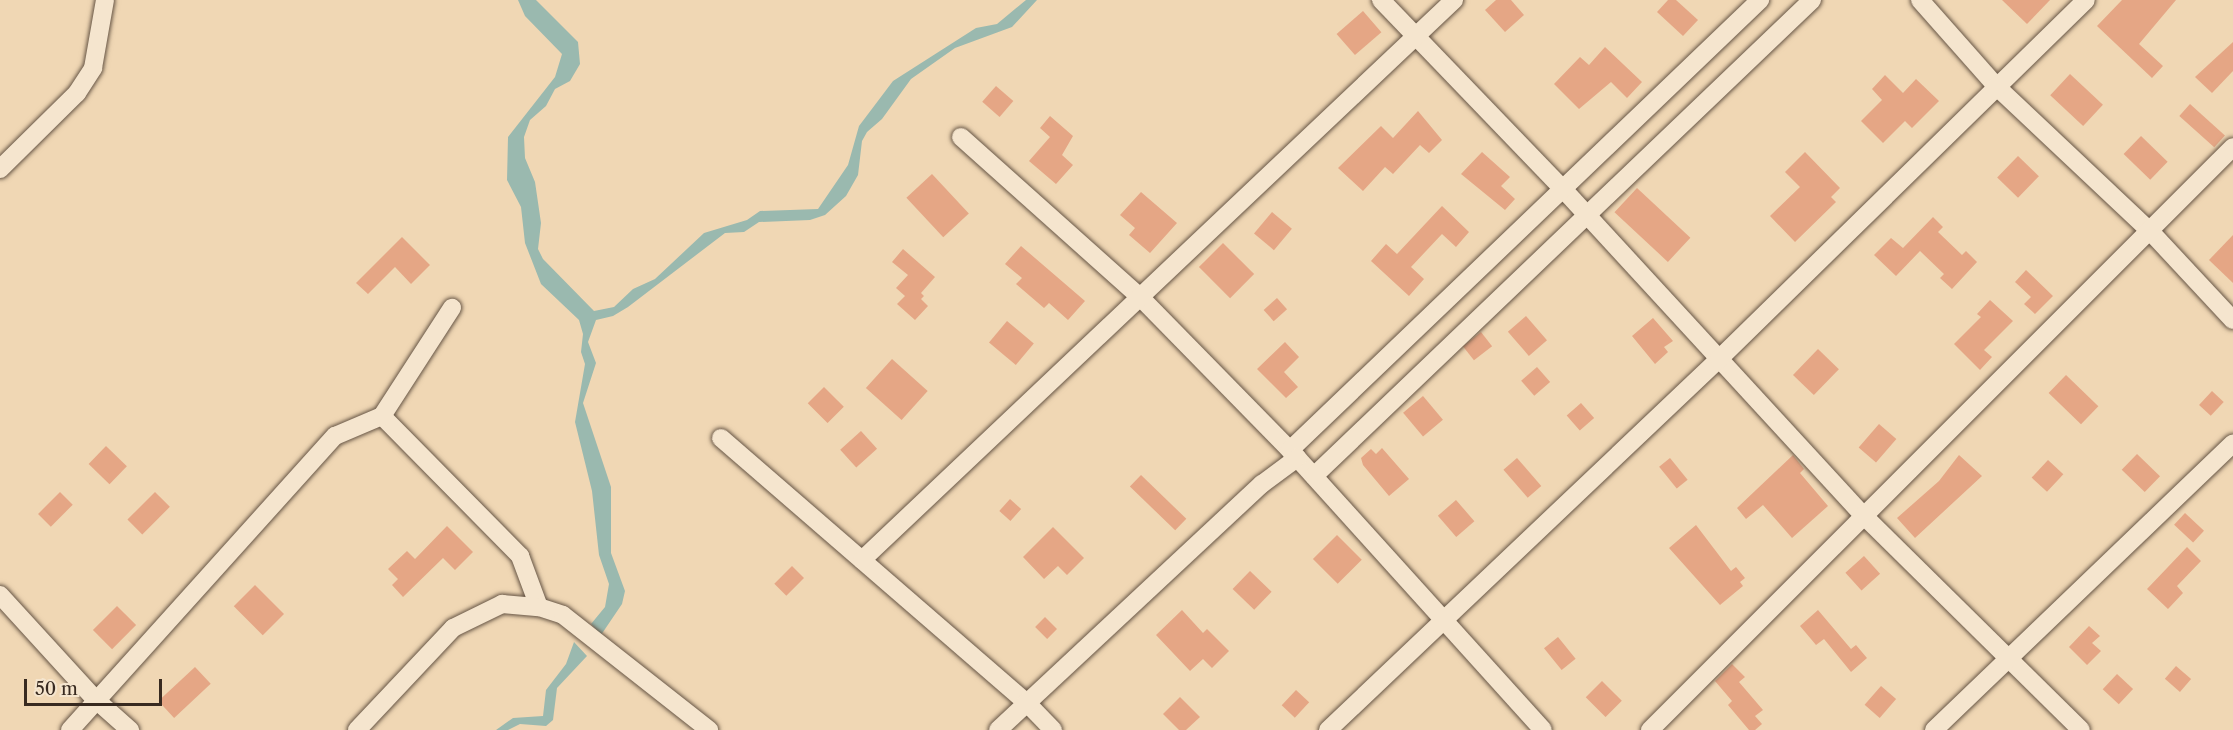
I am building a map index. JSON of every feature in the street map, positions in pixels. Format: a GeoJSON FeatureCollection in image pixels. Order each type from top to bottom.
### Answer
{"type":"FeatureCollection","features":[{"type":"Feature","properties":{"kind":"street"},"geometry":{"type":"LineString","coordinates":[[0,169],[77,93],[93,68],[105,0]]}},
{"type":"Feature","properties":{"kind":"street"},"geometry":{"type":"LineString","coordinates":[[1381,0],[1418,35],[1564,190],[1863,515],[2081,730]]}},
{"type":"Feature","properties":{"kind":"street"},"geometry":{"type":"LineString","coordinates":[[862,560],[1454,0]]}},
{"type":"Feature","properties":{"kind":"street"},"geometry":{"type":"LineString","coordinates":[[998,730],[1294,454],[1760,0]]}},
{"type":"Feature","properties":{"kind":"street"},"geometry":{"type":"LineString","coordinates":[[1314,476],[1812,0]]}},
{"type":"Feature","properties":{"kind":"street"},"geometry":{"type":"LineString","coordinates":[[1920,0],[1996,86],[2149,230],[2233,320]]}},
{"type":"Feature","properties":{"kind":"street"},"geometry":{"type":"LineString","coordinates":[[1328,730],[1442,619],[1719,358],[2086,0]]}},
{"type":"Feature","properties":{"kind":"street"},"geometry":{"type":"LineString","coordinates":[[961,137],[1140,297],[1294,454],[1543,730]]}},
{"type":"Feature","properties":{"kind":"street"},"geometry":{"type":"LineString","coordinates":[[1650,730],[2233,147]]}},
{"type":"Feature","properties":{"kind":"street"},"geometry":{"type":"LineString","coordinates":[[70,730],[94,699],[335,436],[382,416],[452,308]]}},
{"type":"Feature","properties":{"kind":"street"},"geometry":{"type":"LineString","coordinates":[[382,416],[520,556],[539,607]]}},
{"type":"Feature","properties":{"kind":"street"},"geometry":{"type":"LineString","coordinates":[[721,438],[1026,702],[1053,730]]}},
{"type":"Feature","properties":{"kind":"street"},"geometry":{"type":"LineString","coordinates":[[1934,730],[2233,443]]}},
{"type":"Feature","properties":{"kind":"street"},"geometry":{"type":"LineString","coordinates":[[0,595],[94,699],[130,730]]}},
{"type":"Feature","properties":{"kind":"street"},"geometry":{"type":"LineString","coordinates":[[357,730],[453,628],[502,604],[539,607],[563,615],[709,730]]}},
{"type":"Feature","properties":{"kind":"water"},"geometry":{"type":"Polygon","coordinates":[[[518,0],[536,0],[578,42],[580,64],[570,81],[555,89],[546,106],[530,120],[524,137],[525,158],[535,182],[541,223],[538,249],[543,259],[594,311],[614,307],[633,289],[655,279],[704,233],[747,220],[760,211],[818,209],[848,165],[859,126],[893,81],[976,28],[997,24],[1026,0],[1037,0],[1012,27],[955,48],[911,79],[882,119],[867,132],[862,141],[858,175],[846,196],[825,215],[810,220],[759,222],[744,232],[725,233],[628,307],[613,316],[596,320],[588,342],[596,363],[583,403],[611,487],[611,553],[625,591],[622,604],[601,635],[591,624],[605,607],[609,584],[599,555],[592,491],[575,422],[585,364],[581,352],[583,334],[579,320],[541,284],[525,243],[521,207],[507,180],[508,137],[555,77],[562,54],[525,16],[518,0]]]}},
{"type":"Feature","properties":{"kind":"water"},"geometry":{"type":"Polygon","coordinates":[[[574,642],[587,656],[557,688],[553,720],[546,726],[520,724],[508,730],[496,730],[513,718],[543,716],[546,690],[566,664],[574,642]]]}},
{"type":"Feature","properties":{"kind":"building"},"geometry":{"type":"Polygon","coordinates":[[[1496,0],[1511,0],[1524,15],[1505,32],[1485,10],[1496,0]]]}},
{"type":"Feature","properties":{"kind":"building"},"geometry":{"type":"Polygon","coordinates":[[[1668,0],[1676,0],[1698,20],[1683,36],[1657,12],[1668,0]]]}},
{"type":"Feature","properties":{"kind":"building"},"geometry":{"type":"Polygon","coordinates":[[[2002,0],[2050,0],[2027,24],[2002,0]]]}},
{"type":"Feature","properties":{"kind":"building"},"geometry":{"type":"Polygon","coordinates":[[[2122,0],[2176,0],[2139,44],[2163,66],[2152,78],[2097,26],[2122,0]]]}},
{"type":"Feature","properties":{"kind":"building"},"geometry":{"type":"Polygon","coordinates":[[[1363,11],[1381,32],[1355,55],[1337,34],[1363,11]]]}},
{"type":"Feature","properties":{"kind":"building"},"geometry":{"type":"Polygon","coordinates":[[[2233,42],[2233,71],[2212,93],[2195,77],[2233,42]]]}},
{"type":"Feature","properties":{"kind":"building"},"geometry":{"type":"Polygon","coordinates":[[[1605,47],[1642,82],[1627,98],[1611,82],[1579,109],[1554,84],[1580,57],[1589,65],[1605,47]]]}},
{"type":"Feature","properties":{"kind":"building"},"geometry":{"type":"Polygon","coordinates":[[[2070,74],[2103,105],[2083,126],[2050,95],[2070,74]]]}},
{"type":"Feature","properties":{"kind":"building"},"geometry":{"type":"Polygon","coordinates":[[[1885,75],[1903,93],[1916,79],[1939,101],[1912,128],[1905,121],[1883,143],[1861,121],[1882,100],[1872,89],[1885,75]]]}},
{"type":"Feature","properties":{"kind":"building"},"geometry":{"type":"Polygon","coordinates":[[[996,86],[1013,101],[1000,117],[982,102],[996,86]]]}},
{"type":"Feature","properties":{"kind":"building"},"geometry":{"type":"Polygon","coordinates":[[[2190,104],[2225,135],[2214,147],[2179,116],[2190,104]]]}},
{"type":"Feature","properties":{"kind":"building"},"geometry":{"type":"Polygon","coordinates":[[[1418,111],[1442,140],[1429,153],[1420,145],[1393,174],[1385,167],[1363,191],[1338,168],[1381,126],[1393,138],[1418,111]]]}},
{"type":"Feature","properties":{"kind":"building"},"geometry":{"type":"Polygon","coordinates":[[[1050,116],[1073,136],[1062,155],[1073,165],[1056,184],[1029,161],[1050,137],[1040,128],[1050,116]]]}},
{"type":"Feature","properties":{"kind":"building"},"geometry":{"type":"Polygon","coordinates":[[[2141,136],[2168,162],[2150,180],[2124,154],[2141,136]]]}},
{"type":"Feature","properties":{"kind":"building"},"geometry":{"type":"Polygon","coordinates":[[[1482,152],[1510,177],[1501,186],[1515,199],[1505,210],[1461,174],[1482,152]]]}},
{"type":"Feature","properties":{"kind":"building"},"geometry":{"type":"Polygon","coordinates":[[[1805,152],[1840,188],[1831,197],[1836,202],[1795,242],[1770,216],[1800,187],[1785,172],[1805,152]]]}},
{"type":"Feature","properties":{"kind":"building"},"geometry":{"type":"Polygon","coordinates":[[[2018,156],[2039,176],[2018,198],[1997,178],[2018,156]]]}},
{"type":"Feature","properties":{"kind":"building"},"geometry":{"type":"Polygon","coordinates":[[[932,174],[969,213],[943,237],[906,198],[932,174]]]}},
{"type":"Feature","properties":{"kind":"building"},"geometry":{"type":"Polygon","coordinates":[[[1637,188],[1690,238],[1668,262],[1614,212],[1637,188]]]}},
{"type":"Feature","properties":{"kind":"building"},"geometry":{"type":"Polygon","coordinates":[[[1141,192],[1177,223],[1150,253],[1129,235],[1135,228],[1120,215],[1141,192]]]}},
{"type":"Feature","properties":{"kind":"building"},"geometry":{"type":"Polygon","coordinates":[[[1442,206],[1469,232],[1456,247],[1442,234],[1411,267],[1424,279],[1409,296],[1371,261],[1386,244],[1397,254],[1442,206]]]}},
{"type":"Feature","properties":{"kind":"building"},"geometry":{"type":"Polygon","coordinates":[[[1272,212],[1292,229],[1274,250],[1254,233],[1272,212]]]}},
{"type":"Feature","properties":{"kind":"building"},"geometry":{"type":"Polygon","coordinates":[[[1933,217],[1943,227],[1938,232],[1962,255],[1966,251],[1977,262],[1952,289],[1940,278],[1944,274],[1920,251],[1896,276],[1874,255],[1891,238],[1903,248],[1933,217]]]}},
{"type":"Feature","properties":{"kind":"building"},"geometry":{"type":"Polygon","coordinates":[[[2233,235],[2233,283],[2209,260],[2233,235]]]}},
{"type":"Feature","properties":{"kind":"building"},"geometry":{"type":"Polygon","coordinates":[[[402,237],[430,265],[411,284],[395,267],[368,294],[356,283],[402,237]]]}},
{"type":"Feature","properties":{"kind":"building"},"geometry":{"type":"Polygon","coordinates":[[[1223,243],[1254,274],[1230,298],[1199,267],[1223,243]]]}},
{"type":"Feature","properties":{"kind":"building"},"geometry":{"type":"Polygon","coordinates":[[[1021,246],[1085,301],[1068,320],[1049,303],[1044,308],[1016,284],[1022,278],[1005,264],[1021,246]]]}},
{"type":"Feature","properties":{"kind":"building"},"geometry":{"type":"Polygon","coordinates":[[[903,249],[935,277],[921,293],[924,296],[921,299],[928,306],[915,320],[897,304],[905,296],[896,288],[908,275],[892,262],[903,249]]]}},
{"type":"Feature","properties":{"kind":"building"},"geometry":{"type":"Polygon","coordinates":[[[2026,270],[2053,296],[2035,314],[2024,304],[2031,297],[2015,282],[2026,270]]]}},
{"type":"Feature","properties":{"kind":"building"},"geometry":{"type":"Polygon","coordinates":[[[1277,298],[1287,309],[1274,321],[1264,310],[1277,298]]]}},
{"type":"Feature","properties":{"kind":"building"},"geometry":{"type":"Polygon","coordinates":[[[1990,300],[2013,321],[1984,350],[1992,357],[1980,370],[1954,344],[1981,317],[1977,314],[1990,300]]]}},
{"type":"Feature","properties":{"kind":"building"},"geometry":{"type":"Polygon","coordinates":[[[1526,316],[1547,340],[1529,356],[1508,332],[1526,316]]]}},
{"type":"Feature","properties":{"kind":"building"},"geometry":{"type":"Polygon","coordinates":[[[1653,318],[1673,341],[1664,347],[1668,352],[1655,364],[1632,336],[1653,318]]]}},
{"type":"Feature","properties":{"kind":"building"},"geometry":{"type":"Polygon","coordinates":[[[1007,321],[1034,343],[1016,365],[989,342],[1007,321]]]}},
{"type":"Feature","properties":{"kind":"building"},"geometry":{"type":"Polygon","coordinates":[[[1481,332],[1492,346],[1474,360],[1463,346],[1481,332]]]}},
{"type":"Feature","properties":{"kind":"building"},"geometry":{"type":"Polygon","coordinates":[[[1285,342],[1299,357],[1284,372],[1298,387],[1286,398],[1257,369],[1285,342]]]}},
{"type":"Feature","properties":{"kind":"building"},"geometry":{"type":"Polygon","coordinates":[[[1818,349],[1839,369],[1814,395],[1793,375],[1818,349]]]}},
{"type":"Feature","properties":{"kind":"building"},"geometry":{"type":"Polygon","coordinates":[[[892,359],[928,391],[902,420],[866,388],[892,359]]]}},
{"type":"Feature","properties":{"kind":"building"},"geometry":{"type":"Polygon","coordinates":[[[1537,367],[1550,382],[1534,396],[1521,381],[1537,367]]]}},
{"type":"Feature","properties":{"kind":"building"},"geometry":{"type":"Polygon","coordinates":[[[2066,375],[2098,406],[2081,424],[2049,393],[2066,375]]]}},
{"type":"Feature","properties":{"kind":"building"},"geometry":{"type":"Polygon","coordinates":[[[824,387],[844,407],[828,423],[808,403],[824,387]]]}},
{"type":"Feature","properties":{"kind":"building"},"geometry":{"type":"Polygon","coordinates":[[[2212,391],[2224,402],[2211,416],[2199,405],[2212,391]]]}},
{"type":"Feature","properties":{"kind":"building"},"geometry":{"type":"Polygon","coordinates":[[[1423,396],[1443,420],[1423,436],[1403,413],[1423,396]]]}},
{"type":"Feature","properties":{"kind":"building"},"geometry":{"type":"Polygon","coordinates":[[[1581,403],[1594,418],[1580,431],[1567,415],[1581,403]]]}},
{"type":"Feature","properties":{"kind":"building"},"geometry":{"type":"Polygon","coordinates":[[[1879,424],[1896,439],[1876,462],[1859,447],[1879,424]]]}},
{"type":"Feature","properties":{"kind":"building"},"geometry":{"type":"Polygon","coordinates":[[[861,431],[877,449],[856,468],[840,450],[861,431]]]}},
{"type":"Feature","properties":{"kind":"building"},"geometry":{"type":"Polygon","coordinates":[[[106,446],[127,466],[109,484],[89,464],[106,446]]]}},
{"type":"Feature","properties":{"kind":"building"},"geometry":{"type":"Polygon","coordinates":[[[1382,448],[1409,479],[1389,496],[1363,465],[1361,458],[1371,449],[1376,454],[1382,448]]]}},
{"type":"Feature","properties":{"kind":"building"},"geometry":{"type":"Polygon","coordinates":[[[2137,454],[2160,476],[2145,492],[2122,470],[2137,454]]]}},
{"type":"Feature","properties":{"kind":"building"},"geometry":{"type":"Polygon","coordinates":[[[1793,455],[1804,469],[1800,473],[1828,506],[1792,538],[1763,505],[1746,519],[1737,508],[1793,455]]]}},
{"type":"Feature","properties":{"kind":"building"},"geometry":{"type":"Polygon","coordinates":[[[1959,455],[1982,476],[1915,538],[1897,518],[1939,481],[1959,455]]]}},
{"type":"Feature","properties":{"kind":"building"},"geometry":{"type":"Polygon","coordinates":[[[1517,458],[1541,486],[1528,498],[1503,470],[1517,458]]]}},
{"type":"Feature","properties":{"kind":"building"},"geometry":{"type":"Polygon","coordinates":[[[1670,458],[1688,480],[1677,489],[1659,467],[1670,458]]]}},
{"type":"Feature","properties":{"kind":"building"},"geometry":{"type":"Polygon","coordinates":[[[2048,460],[2063,474],[2047,492],[2032,478],[2048,460]]]}},
{"type":"Feature","properties":{"kind":"building"},"geometry":{"type":"Polygon","coordinates":[[[1141,475],[1186,519],[1175,530],[1130,487],[1141,475]]]}},
{"type":"Feature","properties":{"kind":"building"},"geometry":{"type":"Polygon","coordinates":[[[60,492],[73,505],[51,527],[38,514],[60,492]]]}},
{"type":"Feature","properties":{"kind":"building"},"geometry":{"type":"Polygon","coordinates":[[[155,492],[170,507],[142,534],[127,520],[155,492]]]}},
{"type":"Feature","properties":{"kind":"building"},"geometry":{"type":"Polygon","coordinates":[[[1010,499],[1021,509],[1010,521],[999,511],[1010,499]]]}},
{"type":"Feature","properties":{"kind":"building"},"geometry":{"type":"Polygon","coordinates":[[[1456,500],[1474,521],[1456,537],[1438,516],[1456,500]]]}},
{"type":"Feature","properties":{"kind":"building"},"geometry":{"type":"Polygon","coordinates":[[[2185,513],[2204,531],[2193,542],[2174,525],[2185,513]]]}},
{"type":"Feature","properties":{"kind":"building"},"geometry":{"type":"Polygon","coordinates":[[[1696,525],[1731,571],[1736,567],[1745,578],[1740,582],[1743,586],[1720,605],[1669,548],[1696,525]]]}},
{"type":"Feature","properties":{"kind":"building"},"geometry":{"type":"Polygon","coordinates":[[[447,526],[473,552],[455,570],[443,558],[403,597],[392,585],[398,579],[388,569],[407,551],[415,559],[447,526]]]}},
{"type":"Feature","properties":{"kind":"building"},"geometry":{"type":"Polygon","coordinates":[[[1053,527],[1084,558],[1067,575],[1058,566],[1044,579],[1023,557],[1053,527]]]}},
{"type":"Feature","properties":{"kind":"building"},"geometry":{"type":"Polygon","coordinates":[[[1337,535],[1362,560],[1338,584],[1313,559],[1337,535]]]}},
{"type":"Feature","properties":{"kind":"building"},"geometry":{"type":"Polygon","coordinates":[[[2187,547],[2201,561],[2177,586],[2183,593],[2168,609],[2147,589],[2187,547]]]}},
{"type":"Feature","properties":{"kind":"building"},"geometry":{"type":"Polygon","coordinates":[[[1864,556],[1880,574],[1861,591],[1845,573],[1864,556]]]}},
{"type":"Feature","properties":{"kind":"building"},"geometry":{"type":"Polygon","coordinates":[[[792,566],[804,578],[786,596],[774,584],[792,566]]]}},
{"type":"Feature","properties":{"kind":"building"},"geometry":{"type":"Polygon","coordinates":[[[1250,571],[1272,592],[1254,610],[1233,589],[1250,571]]]}},
{"type":"Feature","properties":{"kind":"building"},"geometry":{"type":"Polygon","coordinates":[[[255,585],[284,614],[263,635],[234,606],[255,585]]]}},
{"type":"Feature","properties":{"kind":"building"},"geometry":{"type":"Polygon","coordinates":[[[117,606],[136,625],[112,649],[93,630],[117,606]]]}},
{"type":"Feature","properties":{"kind":"building"},"geometry":{"type":"Polygon","coordinates":[[[1182,610],[1203,633],[1207,629],[1229,651],[1212,668],[1203,659],[1190,671],[1156,635],[1182,610]]]}},
{"type":"Feature","properties":{"kind":"building"},"geometry":{"type":"Polygon","coordinates":[[[1818,610],[1851,649],[1856,645],[1867,658],[1851,672],[1824,639],[1816,645],[1800,626],[1818,610]]]}},
{"type":"Feature","properties":{"kind":"building"},"geometry":{"type":"Polygon","coordinates":[[[1045,617],[1057,629],[1047,639],[1035,627],[1045,617]]]}},
{"type":"Feature","properties":{"kind":"building"},"geometry":{"type":"Polygon","coordinates":[[[2089,626],[2100,636],[2092,643],[2101,651],[2087,665],[2069,647],[2089,626]]]}},
{"type":"Feature","properties":{"kind":"building"},"geometry":{"type":"Polygon","coordinates":[[[1558,637],[1576,659],[1562,670],[1544,648],[1558,637]]]}},
{"type":"Feature","properties":{"kind":"building"},"geometry":{"type":"Polygon","coordinates":[[[1732,664],[1745,677],[1739,682],[1763,710],[1755,716],[1762,724],[1755,730],[1749,730],[1728,705],[1732,701],[1715,681],[1732,664]]]}},
{"type":"Feature","properties":{"kind":"building"},"geometry":{"type":"Polygon","coordinates":[[[2176,666],[2191,679],[2180,692],[2165,679],[2176,666]]]}},
{"type":"Feature","properties":{"kind":"building"},"geometry":{"type":"Polygon","coordinates":[[[195,667],[211,684],[174,718],[158,701],[195,667]]]}},
{"type":"Feature","properties":{"kind":"building"},"geometry":{"type":"Polygon","coordinates":[[[2117,674],[2133,689],[2119,704],[2103,689],[2117,674]]]}},
{"type":"Feature","properties":{"kind":"building"},"geometry":{"type":"Polygon","coordinates":[[[1602,681],[1622,701],[1606,717],[1586,697],[1602,681]]]}},
{"type":"Feature","properties":{"kind":"building"},"geometry":{"type":"Polygon","coordinates":[[[1881,686],[1896,699],[1880,718],[1865,705],[1881,686]]]}},
{"type":"Feature","properties":{"kind":"building"},"geometry":{"type":"Polygon","coordinates":[[[1296,690],[1309,702],[1295,718],[1282,705],[1296,690]]]}},
{"type":"Feature","properties":{"kind":"building"},"geometry":{"type":"Polygon","coordinates":[[[1180,697],[1200,717],[1186,730],[1179,730],[1163,714],[1180,697]]]}}]}
